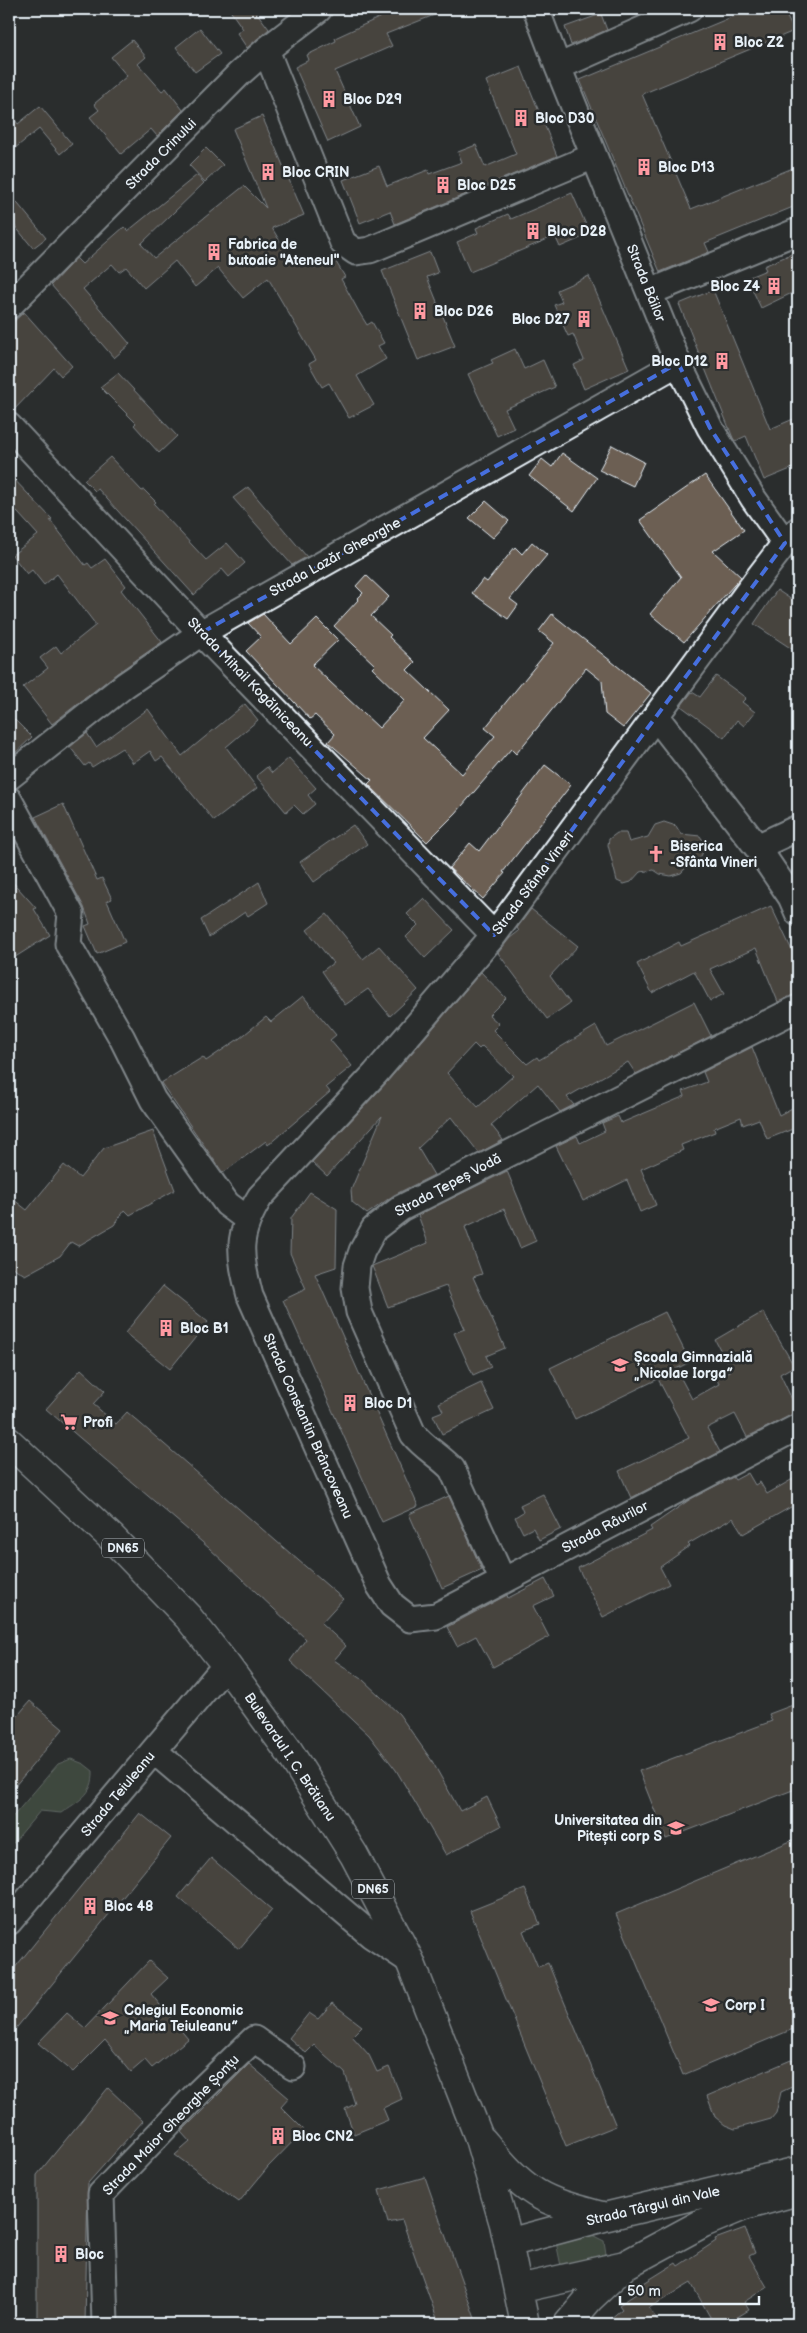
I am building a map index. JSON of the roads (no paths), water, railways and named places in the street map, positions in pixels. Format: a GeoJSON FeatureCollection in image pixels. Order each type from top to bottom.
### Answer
{"type":"FeatureCollection","features":[{"type":"Feature","properties":{"kind":"main road","name":"Bulevardul I. C. Brătianu"},"geometry":{"type":"LineString","coordinates":[[9,1442],[143,1569],[188,1617],[226,1665],[314,1789],[354,1855],[410,1961],[478,2135]]}},
{"type":"Feature","properties":{"kind":"main road"},"geometry":{"type":"LineString","coordinates":[[478,2135],[513,2176],[536,2193],[564,2206],[604,2217]]}},
{"type":"Feature","properties":{"kind":"main road"},"geometry":{"type":"LineString","coordinates":[[478,2135],[508,2242],[525,2324]]}},
{"type":"Feature","properties":{"kind":"main road","name":"Strada Târgul din Vale"},"geometry":{"type":"LineString","coordinates":[[508,2242],[798,2171]]}},
{"type":"Feature","properties":{"kind":"main road","name":"Strada Târgul din Vale"},"geometry":{"type":"LineString","coordinates":[[518,2289],[625,2265],[703,2223],[744,2206],[798,2191]]}},
{"type":"Feature","properties":{"kind":"main road"},"geometry":{"type":"LineString","coordinates":[[568,2324],[589,2299],[625,2265]]}},
{"type":"Feature","properties":{"kind":"street","name":"Strada Crinului"},"geometry":{"type":"LineString","coordinates":[[9,306],[266,50],[319,9]]}},
{"type":"Feature","properties":{"kind":"street","name":"Strada Băilor"},"geometry":{"type":"LineString","coordinates":[[536,9],[678,363],[710,428],[753,498],[792,536]]}},
{"type":"Feature","properties":{"kind":"street"},"geometry":{"type":"LineString","coordinates":[[558,67],[689,9]]}},
{"type":"Feature","properties":{"kind":"street"},"geometry":{"type":"LineString","coordinates":[[266,50],[343,243],[356,252],[370,250],[594,156]]}},
{"type":"Feature","properties":{"kind":"street"},"geometry":{"type":"LineString","coordinates":[[650,292],[798,231]]}},
{"type":"Feature","properties":{"kind":"street","name":"Strada Lazăr Gheorghe"},"geometry":{"type":"LineString","coordinates":[[9,777],[118,691],[201,632],[678,363]]}},
{"type":"Feature","properties":{"kind":"street","name":"Strada Mihail Kogălniceanu"},"geometry":{"type":"LineString","coordinates":[[9,426],[201,632],[494,935]]}},
{"type":"Feature","properties":{"kind":"street","name":"Strada Sfânta Vineri"},"geometry":{"type":"LineString","coordinates":[[247,1219],[260,1197],[375,1074],[494,935],[792,536]]}},
{"type":"Feature","properties":{"kind":"street"},"geometry":{"type":"LineString","coordinates":[[657,718],[757,847],[791,898],[798,913]]}},
{"type":"Feature","properties":{"kind":"street"},"geometry":{"type":"LineString","coordinates":[[9,800],[71,914],[68,944],[122,1038],[153,1100],[227,1204],[247,1219]]}},
{"type":"Feature","properties":{"kind":"street"},"geometry":{"type":"LineString","coordinates":[[757,847],[798,828]]}},
{"type":"Feature","properties":{"kind":"street","name":"Strada Țepeș Vodă"},"geometry":{"type":"LineString","coordinates":[[503,1581],[452,1469],[444,1460],[421,1445],[413,1434],[362,1320],[355,1288],[357,1266],[362,1251],[374,1229],[401,1208],[798,1008]]}},
{"type":"Feature","properties":{"kind":"street","name":"Strada Constantin Brâncoveanu"},"geometry":{"type":"LineString","coordinates":[[247,1219],[241,1247],[243,1268],[250,1296],[379,1585],[392,1605],[410,1619]]}},
{"type":"Feature","properties":{"kind":"street","name":"Strada Râurilor"},"geometry":{"type":"LineString","coordinates":[[410,1619],[436,1616],[798,1427]]}},
{"type":"Feature","properties":{"kind":"street","name":"Strada Teiuleanu"},"geometry":{"type":"LineString","coordinates":[[9,1922],[226,1665]]}},
{"type":"Feature","properties":{"kind":"street"},"geometry":{"type":"LineString","coordinates":[[154,1751],[370,1935],[410,1961]]}},
{"type":"Feature","properties":{"kind":"street","name":"Strada Maior Gheorghe Șonțu"},"geometry":{"type":"LineString","coordinates":[[105,2324],[102,2194],[198,2093],[254,2039],[293,2067]]}},
{"type":"Feature","properties":{"kind":"place","name":"Bloc Z2"},"geometry":{"type":"Point","coordinates":[720,42]}},
{"type":"Feature","properties":{"kind":"place","name":"Bloc D29"},"geometry":{"type":"Point","coordinates":[329,99]}},
{"type":"Feature","properties":{"kind":"place","name":"Bloc D30"},"geometry":{"type":"Point","coordinates":[521,118]}},
{"type":"Feature","properties":{"kind":"place","name":"Bloc D13"},"geometry":{"type":"Point","coordinates":[644,167]}},
{"type":"Feature","properties":{"kind":"place","name":"Bloc CRIN"},"geometry":{"type":"Point","coordinates":[268,172]}},
{"type":"Feature","properties":{"kind":"place","name":"Bloc D25"},"geometry":{"type":"Point","coordinates":[443,185]}},
{"type":"Feature","properties":{"kind":"place","name":"Bloc D28"},"geometry":{"type":"Point","coordinates":[533,231]}},
{"type":"Feature","properties":{"kind":"place","name":"Fabrica de butoaie \"Ateneul\""},"geometry":{"type":"Point","coordinates":[214,252]}},
{"type":"Feature","properties":{"kind":"place","name":"Bloc Z4"},"geometry":{"type":"Point","coordinates":[774,286]}},
{"type":"Feature","properties":{"kind":"place","name":"Bloc D26"},"geometry":{"type":"Point","coordinates":[420,311]}},
{"type":"Feature","properties":{"kind":"place","name":"Bloc D27"},"geometry":{"type":"Point","coordinates":[584,319]}},
{"type":"Feature","properties":{"kind":"place","name":"Bloc D12"},"geometry":{"type":"Point","coordinates":[722,361]}},
{"type":"Feature","properties":{"kind":"place","name":"Biserica -Sfânta Vineri"},"geometry":{"type":"Point","coordinates":[656,854]}},
{"type":"Feature","properties":{"kind":"place","name":"Bloc B1"},"geometry":{"type":"Point","coordinates":[166,1328]}},
{"type":"Feature","properties":{"kind":"place","name":"Școala Gimnazială „Nicolae Iorga”"},"geometry":{"type":"Point","coordinates":[620,1365]}},
{"type":"Feature","properties":{"kind":"place","name":"Bloc D1"},"geometry":{"type":"Point","coordinates":[350,1403]}},
{"type":"Feature","properties":{"kind":"place","name":"Profi"},"geometry":{"type":"Point","coordinates":[69,1422]}},
{"type":"Feature","properties":{"kind":"place","name":"Universitatea din Pitești corp S"},"geometry":{"type":"Point","coordinates":[676,1828]}},
{"type":"Feature","properties":{"kind":"place","name":"Bloc 48"},"geometry":{"type":"Point","coordinates":[90,1906]}},
{"type":"Feature","properties":{"kind":"place","name":"Corp I"},"geometry":{"type":"Point","coordinates":[711,2005]}},
{"type":"Feature","properties":{"kind":"place","name":"Colegiul Economic „Maria Teiuleanu”"},"geometry":{"type":"Point","coordinates":[110,2018]}},
{"type":"Feature","properties":{"kind":"place","name":"Bloc CN2"},"geometry":{"type":"Point","coordinates":[278,2136]}},
{"type":"Feature","properties":{"kind":"place","name":"Bloc"},"geometry":{"type":"Point","coordinates":[61,2254]}}]}
